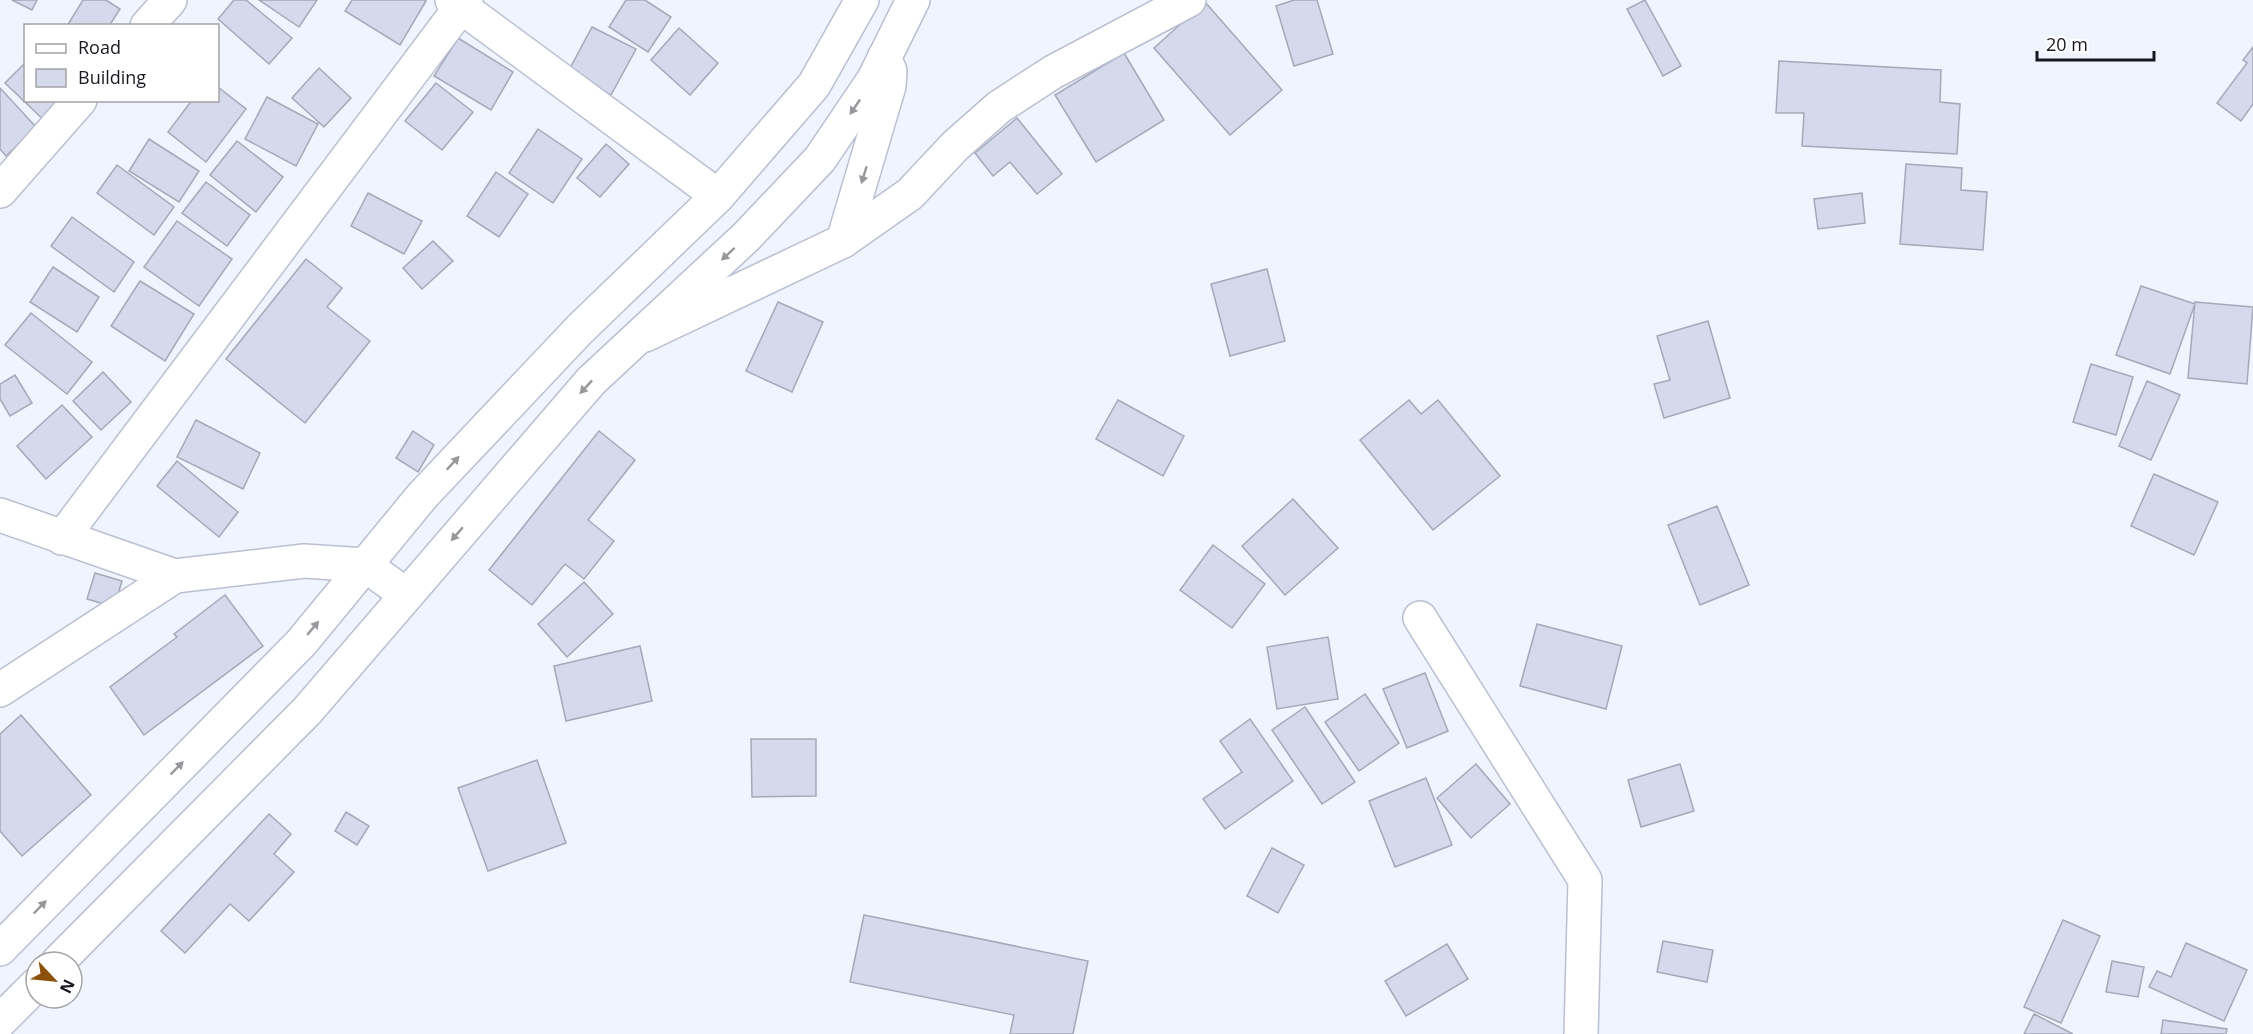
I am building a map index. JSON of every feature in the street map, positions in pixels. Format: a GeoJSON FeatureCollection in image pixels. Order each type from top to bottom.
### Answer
{"type":"FeatureCollection","features":[{"type":"Feature","properties":{"kind":"street"},"geometry":{"type":"LineString","coordinates":[[149,24],[170,0]]}},
{"type":"Feature","properties":{"kind":"street"},"geometry":{"type":"LineString","coordinates":[[0,949],[301,643],[423,495],[580,329],[718,196],[814,85],[861,0]]}},
{"type":"Feature","properties":{"kind":"street"},"geometry":{"type":"LineString","coordinates":[[70,950],[307,711],[405,594],[591,381],[746,237],[820,159],[874,79],[913,0]]}},
{"type":"Feature","properties":{"kind":"street"},"geometry":{"type":"LineString","coordinates":[[638,339],[843,241],[910,194],[955,146],[999,107],[1053,72],[1189,0]]}},
{"type":"Feature","properties":{"kind":"street"},"geometry":{"type":"LineString","coordinates":[[62,538],[459,2],[718,196]]}},
{"type":"Feature","properties":{"kind":"street"},"geometry":{"type":"LineString","coordinates":[[843,241],[889,86],[890,71],[884,58]]}},
{"type":"Feature","properties":{"kind":"street"},"geometry":{"type":"LineString","coordinates":[[0,191],[78,102]]}},
{"type":"Feature","properties":{"kind":"street"},"geometry":{"type":"LineString","coordinates":[[492,422],[523,457]]}},
{"type":"Feature","properties":{"kind":"street"},"geometry":{"type":"LineString","coordinates":[[0,515],[175,576],[304,561],[366,565],[405,594]]}},
{"type":"Feature","properties":{"kind":"street"},"geometry":{"type":"LineString","coordinates":[[0,690],[175,576]]}},
{"type":"Feature","properties":{"kind":"street"},"geometry":{"type":"LineString","coordinates":[[1420,618],[1585,880],[1581,1034]]}},
{"type":"Feature","properties":{"kind":"street"},"geometry":{"type":"LineString","coordinates":[[0,1021],[24,997]]}},
{"type":"Feature","properties":{"kind":"building"},"geometry":{"type":"Polygon","coordinates":[[[12,0],[37,0],[32,10],[12,0]]]}},
{"type":"Feature","properties":{"kind":"building"},"geometry":{"type":"Polygon","coordinates":[[[83,0],[106,0],[120,9],[110,24],[68,24],[83,0]]]}},
{"type":"Feature","properties":{"kind":"building"},"geometry":{"type":"Polygon","coordinates":[[[234,0],[246,0],[292,38],[269,64],[218,19],[234,0]]]}},
{"type":"Feature","properties":{"kind":"building"},"geometry":{"type":"Polygon","coordinates":[[[259,0],[317,0],[299,27],[259,0]]]}},
{"type":"Feature","properties":{"kind":"building"},"geometry":{"type":"Polygon","coordinates":[[[352,0],[426,1],[400,45],[345,11],[352,0]]]}},
{"type":"Feature","properties":{"kind":"building"},"geometry":{"type":"Polygon","coordinates":[[[626,0],[645,0],[671,17],[648,52],[609,27],[626,0]]]}},
{"type":"Feature","properties":{"kind":"building"},"geometry":{"type":"Polygon","coordinates":[[[1294,0],[1317,0],[1333,54],[1294,66],[1276,6],[1294,0]]]}},
{"type":"Feature","properties":{"kind":"building"},"geometry":{"type":"Polygon","coordinates":[[[1645,0],[1681,66],[1663,76],[1627,9],[1645,0]]]}},
{"type":"Feature","properties":{"kind":"building"},"geometry":{"type":"Polygon","coordinates":[[[1205,2],[1282,90],[1230,135],[1154,48],[1205,2]]]}},
{"type":"Feature","properties":{"kind":"building"},"geometry":{"type":"Polygon","coordinates":[[[592,27],[636,49],[611,95],[568,72],[592,27]]]}},
{"type":"Feature","properties":{"kind":"building"},"geometry":{"type":"Polygon","coordinates":[[[679,28],[718,63],[690,95],[651,60],[679,28]]]}},
{"type":"Feature","properties":{"kind":"building"},"geometry":{"type":"Polygon","coordinates":[[[458,38],[513,72],[491,110],[434,76],[458,38]]]}},
{"type":"Feature","properties":{"kind":"building"},"geometry":{"type":"Polygon","coordinates":[[[2253,47],[2253,104],[2241,121],[2217,103],[2247,63],[2243,60],[2253,47]]]}},
{"type":"Feature","properties":{"kind":"building"},"geometry":{"type":"Polygon","coordinates":[[[1124,53],[1164,120],[1096,162],[1055,95],[1124,53]]]}},
{"type":"Feature","properties":{"kind":"building"},"geometry":{"type":"Polygon","coordinates":[[[1779,61],[1941,70],[1940,102],[1960,104],[1957,154],[1802,146],[1804,113],[1776,113],[1779,61]]]}},
{"type":"Feature","properties":{"kind":"building"},"geometry":{"type":"Polygon","coordinates":[[[24,64],[24,101],[5,83],[24,64]]]}},
{"type":"Feature","properties":{"kind":"building"},"geometry":{"type":"Polygon","coordinates":[[[319,68],[351,98],[324,127],[292,98],[319,68]]]}},
{"type":"Feature","properties":{"kind":"building"},"geometry":{"type":"Polygon","coordinates":[[[436,83],[473,112],[442,150],[405,121],[436,83]]]}},
{"type":"Feature","properties":{"kind":"building"},"geometry":{"type":"Polygon","coordinates":[[[0,88],[36,127],[6,156],[0,149],[0,88]]]}},
{"type":"Feature","properties":{"kind":"building"},"geometry":{"type":"Polygon","coordinates":[[[219,88],[246,109],[206,162],[168,132],[190,102],[219,102],[219,88]]]}},
{"type":"Feature","properties":{"kind":"building"},"geometry":{"type":"Polygon","coordinates":[[[267,97],[318,124],[296,166],[245,139],[267,97]]]}},
{"type":"Feature","properties":{"kind":"building"},"geometry":{"type":"Polygon","coordinates":[[[25,102],[69,102],[48,124],[25,102]]]}},
{"type":"Feature","properties":{"kind":"building"},"geometry":{"type":"Polygon","coordinates":[[[1017,118],[1062,174],[1037,194],[1010,162],[993,176],[975,153],[1017,118]]]}},
{"type":"Feature","properties":{"kind":"building"},"geometry":{"type":"Polygon","coordinates":[[[538,129],[582,159],[553,203],[509,173],[538,129]]]}},
{"type":"Feature","properties":{"kind":"building"},"geometry":{"type":"Polygon","coordinates":[[[149,139],[199,171],[179,202],[129,171],[149,139]]]}},
{"type":"Feature","properties":{"kind":"building"},"geometry":{"type":"Polygon","coordinates":[[[237,141],[283,177],[256,212],[210,175],[237,141]]]}},
{"type":"Feature","properties":{"kind":"building"},"geometry":{"type":"Polygon","coordinates":[[[606,144],[629,164],[600,197],[577,178],[606,144]]]}},
{"type":"Feature","properties":{"kind":"building"},"geometry":{"type":"Polygon","coordinates":[[[1906,164],[1962,168],[1961,190],[1987,192],[1983,250],[1900,244],[1906,164]]]}},
{"type":"Feature","properties":{"kind":"building"},"geometry":{"type":"Polygon","coordinates":[[[117,165],[174,207],[154,235],[97,193],[117,165]]]}},
{"type":"Feature","properties":{"kind":"building"},"geometry":{"type":"Polygon","coordinates":[[[496,172],[528,194],[499,237],[467,216],[496,172]]]}},
{"type":"Feature","properties":{"kind":"building"},"geometry":{"type":"Polygon","coordinates":[[[206,182],[250,215],[227,246],[182,213],[206,182]]]}},
{"type":"Feature","properties":{"kind":"building"},"geometry":{"type":"Polygon","coordinates":[[[368,193],[422,221],[404,254],[351,226],[368,193]]]}},
{"type":"Feature","properties":{"kind":"building"},"geometry":{"type":"Polygon","coordinates":[[[1862,193],[1865,223],[1818,229],[1814,199],[1862,193]]]}},
{"type":"Feature","properties":{"kind":"building"},"geometry":{"type":"Polygon","coordinates":[[[72,217],[134,262],[114,292],[51,246],[72,217]]]}},
{"type":"Feature","properties":{"kind":"building"},"geometry":{"type":"Polygon","coordinates":[[[177,221],[232,259],[199,306],[144,267],[177,221]]]}},
{"type":"Feature","properties":{"kind":"building"},"geometry":{"type":"Polygon","coordinates":[[[433,241],[453,261],[422,289],[403,268],[433,241]]]}},
{"type":"Feature","properties":{"kind":"building"},"geometry":{"type":"Polygon","coordinates":[[[306,259],[342,288],[327,307],[370,341],[305,423],[226,359],[306,259]]]}},
{"type":"Feature","properties":{"kind":"building"},"geometry":{"type":"Polygon","coordinates":[[[53,267],[99,297],[77,332],[30,302],[53,267]]]}},
{"type":"Feature","properties":{"kind":"building"},"geometry":{"type":"Polygon","coordinates":[[[1267,269],[1285,341],[1230,356],[1211,284],[1267,269]]]}},
{"type":"Feature","properties":{"kind":"building"},"geometry":{"type":"Polygon","coordinates":[[[140,281],[194,314],[165,361],[111,326],[140,281]]]}},
{"type":"Feature","properties":{"kind":"building"},"geometry":{"type":"Polygon","coordinates":[[[2141,286],[2195,304],[2170,374],[2116,355],[2141,286]]]}},
{"type":"Feature","properties":{"kind":"building"},"geometry":{"type":"Polygon","coordinates":[[[778,302],[823,322],[792,392],[746,371],[778,302]]]}},
{"type":"Feature","properties":{"kind":"building"},"geometry":{"type":"Polygon","coordinates":[[[2195,302],[2253,307],[2247,384],[2188,378],[2195,302]]]}},
{"type":"Feature","properties":{"kind":"building"},"geometry":{"type":"Polygon","coordinates":[[[31,313],[92,362],[67,394],[5,345],[31,313]]]}},
{"type":"Feature","properties":{"kind":"building"},"geometry":{"type":"Polygon","coordinates":[[[1708,321],[1730,398],[1664,418],[1654,384],[1670,380],[1657,336],[1708,321]]]}},
{"type":"Feature","properties":{"kind":"building"},"geometry":{"type":"Polygon","coordinates":[[[2091,364],[2133,377],[2116,435],[2073,422],[2091,364]]]}},
{"type":"Feature","properties":{"kind":"building"},"geometry":{"type":"Polygon","coordinates":[[[103,372],[131,402],[101,430],[73,401],[103,372]]]}},
{"type":"Feature","properties":{"kind":"building"},"geometry":{"type":"Polygon","coordinates":[[[15,375],[32,403],[10,416],[0,399],[0,384],[15,375]]]}},
{"type":"Feature","properties":{"kind":"building"},"geometry":{"type":"Polygon","coordinates":[[[2147,381],[2180,395],[2151,460],[2119,446],[2147,381]]]}},
{"type":"Feature","properties":{"kind":"building"},"geometry":{"type":"Polygon","coordinates":[[[1118,400],[1184,436],[1163,476],[1096,439],[1118,400]]]}},
{"type":"Feature","properties":{"kind":"building"},"geometry":{"type":"Polygon","coordinates":[[[1409,400],[1421,414],[1438,400],[1500,476],[1433,530],[1360,440],[1409,400]]]}},
{"type":"Feature","properties":{"kind":"building"},"geometry":{"type":"Polygon","coordinates":[[[62,405],[92,437],[46,479],[17,446],[62,405]]]}},
{"type":"Feature","properties":{"kind":"building"},"geometry":{"type":"Polygon","coordinates":[[[196,420],[260,453],[243,489],[177,457],[196,420]]]}},
{"type":"Feature","properties":{"kind":"building"},"geometry":{"type":"Polygon","coordinates":[[[413,431],[434,445],[418,472],[396,458],[413,431]]]}},
{"type":"Feature","properties":{"kind":"building"},"geometry":{"type":"Polygon","coordinates":[[[599,431],[635,460],[588,520],[614,541],[584,579],[565,564],[532,605],[489,570],[599,431]]]}},
{"type":"Feature","properties":{"kind":"building"},"geometry":{"type":"Polygon","coordinates":[[[177,461],[238,512],[219,537],[157,486],[177,461]]]}},
{"type":"Feature","properties":{"kind":"building"},"geometry":{"type":"Polygon","coordinates":[[[2154,474],[2218,502],[2194,555],[2131,526],[2154,474]]]}},
{"type":"Feature","properties":{"kind":"building"},"geometry":{"type":"Polygon","coordinates":[[[1293,499],[1338,548],[1285,595],[1242,546],[1293,499]]]}},
{"type":"Feature","properties":{"kind":"building"},"geometry":{"type":"Polygon","coordinates":[[[1717,506],[1749,585],[1700,605],[1668,525],[1717,506]]]}},
{"type":"Feature","properties":{"kind":"building"},"geometry":{"type":"Polygon","coordinates":[[[1213,545],[1265,584],[1232,628],[1180,590],[1213,545]]]}},
{"type":"Feature","properties":{"kind":"building"},"geometry":{"type":"Polygon","coordinates":[[[95,573],[122,581],[114,607],[87,599],[95,573]]]}},
{"type":"Feature","properties":{"kind":"building"},"geometry":{"type":"Polygon","coordinates":[[[584,582],[613,614],[567,657],[538,624],[584,582]]]}},
{"type":"Feature","properties":{"kind":"building"},"geometry":{"type":"Polygon","coordinates":[[[225,595],[263,646],[144,735],[110,687],[177,637],[174,634],[225,595]]]}},
{"type":"Feature","properties":{"kind":"building"},"geometry":{"type":"Polygon","coordinates":[[[1537,624],[1622,646],[1606,709],[1520,686],[1537,624]]]}},
{"type":"Feature","properties":{"kind":"building"},"geometry":{"type":"Polygon","coordinates":[[[1328,637],[1338,699],[1277,709],[1267,647],[1328,637]]]}},
{"type":"Feature","properties":{"kind":"building"},"geometry":{"type":"Polygon","coordinates":[[[640,646],[652,701],[566,721],[554,666],[640,646]]]}},
{"type":"Feature","properties":{"kind":"building"},"geometry":{"type":"Polygon","coordinates":[[[1425,673],[1448,731],[1407,748],[1383,689],[1425,673]]]}},
{"type":"Feature","properties":{"kind":"building"},"geometry":{"type":"Polygon","coordinates":[[[1365,694],[1399,743],[1359,771],[1325,722],[1365,694]]]}},
{"type":"Feature","properties":{"kind":"building"},"geometry":{"type":"Polygon","coordinates":[[[1305,707],[1355,782],[1322,804],[1272,730],[1305,707]]]}},
{"type":"Feature","properties":{"kind":"building"},"geometry":{"type":"Polygon","coordinates":[[[21,715],[91,795],[22,856],[0,831],[0,734],[21,715]]]}},
{"type":"Feature","properties":{"kind":"building"},"geometry":{"type":"Polygon","coordinates":[[[1250,719],[1293,781],[1225,829],[1203,799],[1242,772],[1220,741],[1250,719]]]}},
{"type":"Feature","properties":{"kind":"building"},"geometry":{"type":"Polygon","coordinates":[[[751,739],[816,739],[816,796],[752,797],[751,739]]]}},
{"type":"Feature","properties":{"kind":"building"},"geometry":{"type":"Polygon","coordinates":[[[537,760],[566,843],[488,871],[458,788],[537,760]]]}},
{"type":"Feature","properties":{"kind":"building"},"geometry":{"type":"Polygon","coordinates":[[[1476,764],[1510,804],[1471,838],[1437,798],[1476,764]]]}},
{"type":"Feature","properties":{"kind":"building"},"geometry":{"type":"Polygon","coordinates":[[[1680,764],[1694,811],[1641,827],[1628,780],[1680,764]]]}},
{"type":"Feature","properties":{"kind":"building"},"geometry":{"type":"Polygon","coordinates":[[[1426,778],[1452,845],[1395,867],[1369,801],[1426,778]]]}},
{"type":"Feature","properties":{"kind":"building"},"geometry":{"type":"Polygon","coordinates":[[[346,812],[369,826],[357,845],[335,831],[346,812]]]}},
{"type":"Feature","properties":{"kind":"building"},"geometry":{"type":"Polygon","coordinates":[[[269,814],[291,834],[274,854],[294,872],[249,921],[230,904],[185,953],[161,931],[269,814]]]}},
{"type":"Feature","properties":{"kind":"building"},"geometry":{"type":"Polygon","coordinates":[[[1272,848],[1304,865],[1278,913],[1247,896],[1272,848]]]}},
{"type":"Feature","properties":{"kind":"building"},"geometry":{"type":"Polygon","coordinates":[[[864,915],[1088,961],[1073,1034],[1010,1034],[1014,1015],[850,982],[864,915]]]}},
{"type":"Feature","properties":{"kind":"building"},"geometry":{"type":"Polygon","coordinates":[[[2063,920],[2100,936],[2061,1023],[2024,1007],[2063,920]]]}},
{"type":"Feature","properties":{"kind":"building"},"geometry":{"type":"Polygon","coordinates":[[[1663,941],[1713,950],[1707,982],[1657,972],[1663,941]]]}},
{"type":"Feature","properties":{"kind":"building"},"geometry":{"type":"Polygon","coordinates":[[[2186,943],[2247,970],[2224,1021],[2149,987],[2157,971],[2171,977],[2186,943]]]}},
{"type":"Feature","properties":{"kind":"building"},"geometry":{"type":"Polygon","coordinates":[[[1447,944],[1468,979],[1406,1016],[1385,981],[1447,944]]]}},
{"type":"Feature","properties":{"kind":"building"},"geometry":{"type":"Polygon","coordinates":[[[2112,961],[2144,967],[2138,997],[2106,992],[2112,961]]]}},
{"type":"Feature","properties":{"kind":"building"},"geometry":{"type":"Polygon","coordinates":[[[2034,1014],[2073,1034],[2024,1034],[2034,1014]]]}},
{"type":"Feature","properties":{"kind":"building"},"geometry":{"type":"Polygon","coordinates":[[[2163,1020],[2227,1029],[2226,1034],[2161,1034],[2163,1020]]]}}]}
